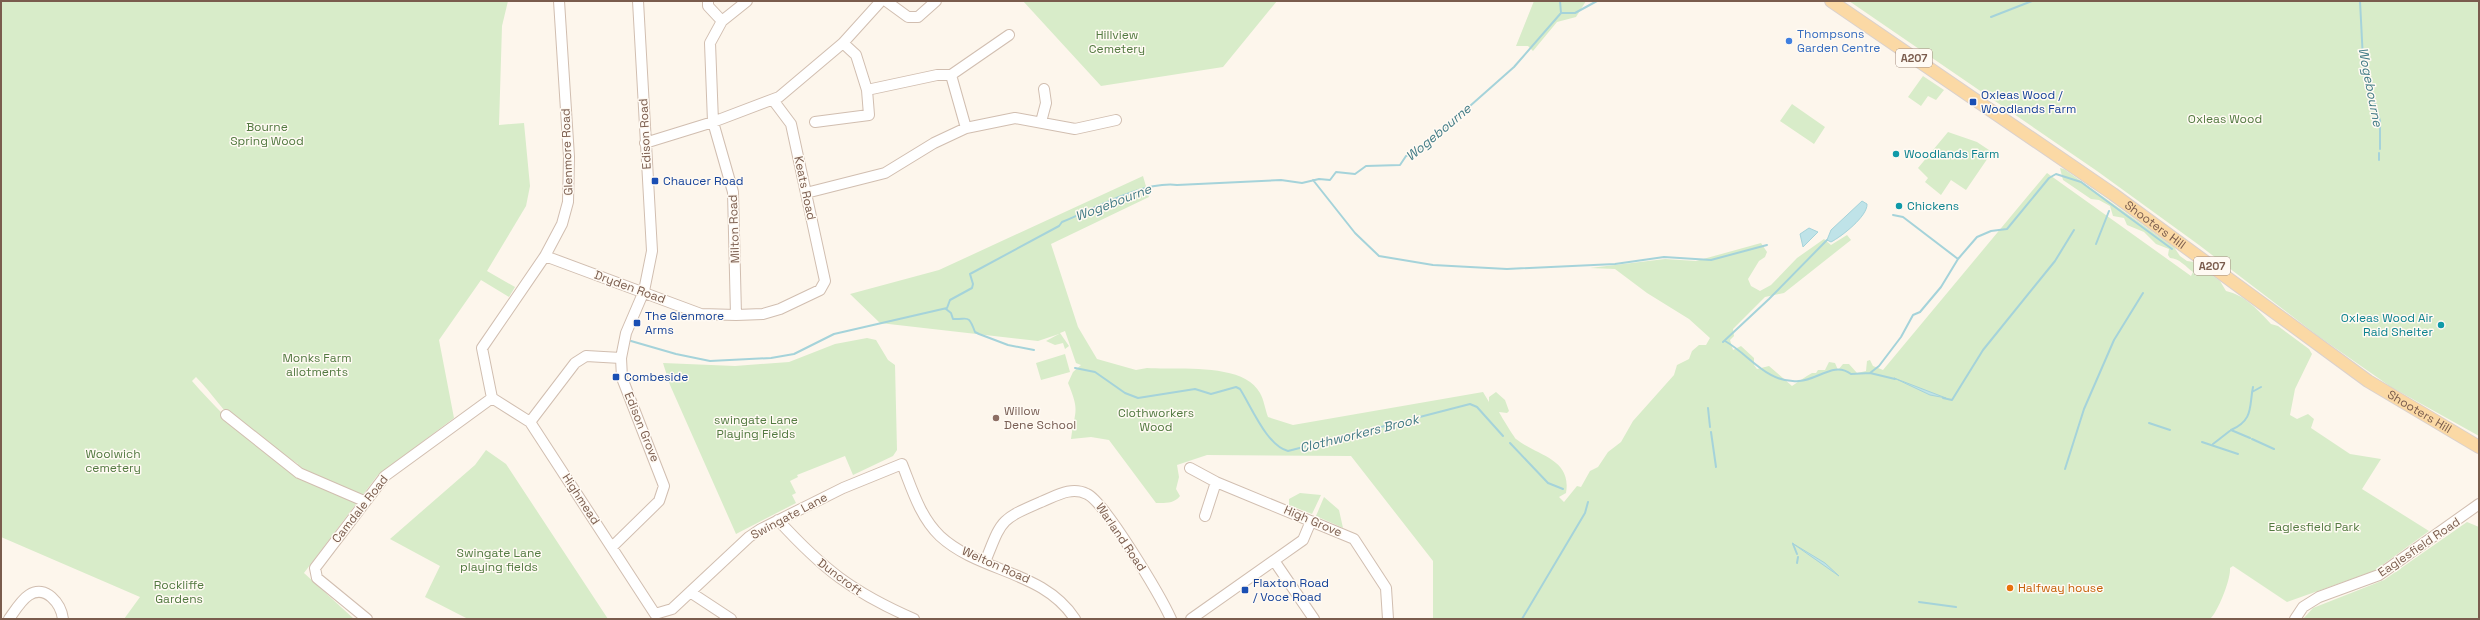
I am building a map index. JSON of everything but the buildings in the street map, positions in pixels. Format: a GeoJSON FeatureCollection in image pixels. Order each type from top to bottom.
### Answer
{"type":"FeatureCollection","features":[{"type":"Feature","properties":{"kind":"main road","name":"Shooters Hill"},"geometry":{"type":"LineString","coordinates":[[1831,1],[2114,194],[2355,372],[2479,447]]}},
{"type":"Feature","properties":{"kind":"street","name":"Glenmore Road"},"geometry":{"type":"LineString","coordinates":[[492,398],[482,348],[545,256],[562,224],[568,202],[569,157],[559,1]]}},
{"type":"Feature","properties":{"kind":"street","name":"Edison Road"},"geometry":{"type":"LineString","coordinates":[[638,1],[652,251],[644,291]]}},
{"type":"Feature","properties":{"kind":"street"},"geometry":{"type":"LineString","coordinates":[[708,1],[708,6],[722,22],[747,1]]}},
{"type":"Feature","properties":{"kind":"street"},"geometry":{"type":"LineString","coordinates":[[645,143],[713,122],[773,100],[811,73],[844,43],[881,1]]}},
{"type":"Feature","properties":{"kind":"street"},"geometry":{"type":"LineString","coordinates":[[886,1],[908,17],[918,17],[936,1]]}},
{"type":"Feature","properties":{"kind":"street","name":"Milton Road"},"geometry":{"type":"LineString","coordinates":[[722,22],[710,43],[713,122],[733,192],[736,315]]}},
{"type":"Feature","properties":{"kind":"street"},"geometry":{"type":"LineString","coordinates":[[867,90],[937,75],[951,75],[1009,35]]}},
{"type":"Feature","properties":{"kind":"street"},"geometry":{"type":"LineString","coordinates":[[815,122],[869,115],[867,90],[856,55],[844,43]]}},
{"type":"Feature","properties":{"kind":"street"},"geometry":{"type":"LineString","coordinates":[[951,75],[966,128]]}},
{"type":"Feature","properties":{"kind":"street"},"geometry":{"type":"LineString","coordinates":[[1042,122],[1046,103],[1044,89]]}},
{"type":"Feature","properties":{"kind":"street","name":"Keats Road"},"geometry":{"type":"LineString","coordinates":[[773,100],[791,124],[825,281]]}},
{"type":"Feature","properties":{"kind":"street"},"geometry":{"type":"LineString","coordinates":[[806,193],[885,173],[934,143],[966,128],[1015,118],[1042,122],[1058,128],[1075,129],[1116,120]]}},
{"type":"Feature","properties":{"kind":"street","name":"Dryden Road"},"geometry":{"type":"LineString","coordinates":[[545,256],[644,291],[701,314],[764,314],[780,309],[820,290],[825,281]]}},
{"type":"Feature","properties":{"kind":"street","name":"Edison Grove"},"geometry":{"type":"LineString","coordinates":[[612,547],[659,501],[664,486],[622,378],[621,358],[626,333],[644,291]]}},
{"type":"Feature","properties":{"kind":"street"},"geometry":{"type":"LineString","coordinates":[[530,422],[575,363],[586,356],[621,358]]}},
{"type":"Feature","properties":{"kind":"street","name":"Highmead"},"geometry":{"type":"LineString","coordinates":[[492,398],[530,422],[612,547],[655,617]]}},
{"type":"Feature","properties":{"kind":"street","name":"Camdale Road"},"geometry":{"type":"LineString","coordinates":[[367,619],[314,574],[314,568],[364,501],[385,476],[492,398]]}},
{"type":"Feature","properties":{"kind":"street"},"geometry":{"type":"LineString","coordinates":[[226,414],[299,473],[364,501]]}},
{"type":"Feature","properties":{"kind":"street","name":"Swingate Lane"},"geometry":{"type":"LineString","coordinates":[[655,617],[672,609],[749,537],[778,520],[843,488],[902,464]]}},
{"type":"Feature","properties":{"kind":"street","name":"Welton Road"},"geometry":{"type":"LineString","coordinates":[[902,464],[921,510],[930,524],[952,546],[1039,585],[1060,601],[1075,619]]}},
{"type":"Feature","properties":{"kind":"street","name":"High Grove"},"geometry":{"type":"LineString","coordinates":[[1190,468],[1216,482],[1354,539],[1386,588],[1388,619]]}},
{"type":"Feature","properties":{"kind":"street"},"geometry":{"type":"LineString","coordinates":[[1205,516],[1216,482]]}},
{"type":"Feature","properties":{"kind":"street","name":"Warland Road"},"geometry":{"type":"LineString","coordinates":[[985,562],[1000,527],[1008,517],[1063,493],[1080,492],[1099,503],[1160,596],[1171,619]]}},
{"type":"Feature","properties":{"kind":"street","name":"Eaglesfield Road"},"geometry":{"type":"LineString","coordinates":[[2295,619],[2303,608],[2319,597],[2379,575],[2479,504]]}},
{"type":"Feature","properties":{"kind":"street","name":"Duncroft"},"geometry":{"type":"LineString","coordinates":[[778,520],[834,576],[867,597],[914,619]]}},
{"type":"Feature","properties":{"kind":"street"},"geometry":{"type":"LineString","coordinates":[[1191,619],[1275,562],[1304,540],[1311,521]]}},
{"type":"Feature","properties":{"kind":"street"},"geometry":{"type":"LineString","coordinates":[[1275,562],[1314,619]]}},
{"type":"Feature","properties":{"kind":"street"},"geometry":{"type":"LineString","coordinates":[[690,592],[731,619]]}},
{"type":"Feature","properties":{"kind":"street"},"geometry":{"type":"LineString","coordinates":[[1,614],[8,619],[28,596],[36,593],[45,593],[58,603],[63,619]]}},
{"type":"Feature","properties":{"kind":"green space"},"geometry":{"type":"Polygon","coordinates":[[[1,1],[508,1],[502,26],[499,125],[524,123],[530,186],[526,206],[487,271],[515,287],[509,297],[481,280],[439,340],[454,418],[377,476],[304,573],[354,619],[124,619],[140,597],[1,537],[1,1]],[[196,377],[192,381],[226,417],[262,450],[289,470],[298,464],[241,427],[229,416],[196,377]]]}},
{"type":"Feature","properties":{"kind":"green space","name":"Hillview Cemetery"},"geometry":{"type":"Polygon","coordinates":[[[1023,1],[1277,1],[1223,67],[1101,86],[1023,1]]]}},
{"type":"Feature","properties":{"kind":"green space"},"geometry":{"type":"Polygon","coordinates":[[[1534,1],[1586,1],[1576,17],[1557,22],[1533,51],[1528,46],[1516,46],[1534,1]]]}},
{"type":"Feature","properties":{"kind":"green space","name":"Oxleas Wood"},"geometry":{"type":"Polygon","coordinates":[[[1849,1],[2479,1],[2479,436],[2391,387],[2318,336],[2199,245],[2097,171],[1849,1]]]}},
{"type":"Feature","properties":{"kind":"green space"},"geometry":{"type":"Polygon","coordinates":[[[1923,76],[1944,90],[1936,100],[1928,96],[1921,106],[1908,97],[1923,76]]]}},
{"type":"Feature","properties":{"kind":"green space"},"geometry":{"type":"Polygon","coordinates":[[[1792,104],[1825,127],[1814,144],[1780,121],[1792,104]]]}},
{"type":"Feature","properties":{"kind":"green space"},"geometry":{"type":"Polygon","coordinates":[[[1948,132],[1977,142],[1992,152],[1966,190],[1951,180],[1941,195],[1925,182],[1928,178],[1918,168],[1948,132]]]}},
{"type":"Feature","properties":{"kind":"green space"},"geometry":{"type":"Polygon","coordinates":[[[2060,168],[2064,169],[2174,247],[2180,256],[2187,261],[2194,262],[2220,281],[2226,291],[2245,300],[2271,324],[2278,326],[2309,349],[2312,354],[2295,389],[2290,415],[2297,419],[2308,414],[2314,419],[2311,428],[2350,454],[2381,459],[2362,489],[2429,531],[2374,571],[2287,602],[2233,566],[2230,568],[2226,587],[2217,610],[2210,619],[1433,619],[1433,561],[1351,456],[1207,455],[1177,465],[1179,477],[1176,489],[1180,496],[1172,502],[1156,503],[1109,440],[1091,437],[1071,439],[1076,411],[1068,383],[1073,372],[1081,365],[1076,363],[1065,331],[1060,333],[1069,346],[1065,349],[1063,343],[1055,345],[1046,341],[1059,334],[1038,341],[880,323],[850,294],[939,270],[1143,176],[1149,197],[1051,244],[1078,327],[1097,359],[1136,370],[1147,368],[1192,369],[1225,372],[1240,376],[1252,383],[1260,393],[1268,417],[1293,425],[1483,392],[1489,402],[1489,397],[1496,392],[1505,400],[1509,411],[1507,413],[1499,412],[1516,439],[1524,445],[1551,459],[1564,472],[1566,493],[1559,497],[1564,502],[1577,486],[1581,487],[1590,471],[1598,467],[1608,452],[1621,442],[1633,421],[1674,375],[1677,365],[1689,359],[1692,351],[1699,345],[1706,345],[1710,338],[1689,319],[1647,293],[1615,269],[1590,268],[1665,259],[1696,261],[1761,243],[1767,252],[1765,257],[1759,261],[1748,279],[1751,286],[1760,291],[1771,285],[1797,258],[1824,239],[1831,245],[1847,235],[1851,240],[1784,293],[1765,297],[1733,329],[1734,336],[1730,340],[1733,350],[1741,346],[1754,358],[1754,365],[1757,369],[1769,366],[1792,386],[1812,373],[1816,373],[1818,370],[1825,370],[1829,362],[1835,363],[1838,370],[1843,364],[1849,364],[1857,373],[1866,371],[1867,361],[1870,360],[1873,366],[1883,370],[2047,173],[2191,276],[2193,272],[2179,261],[2170,258],[2168,255],[2169,249],[2156,244],[2144,232],[2127,225],[2124,218],[2113,216],[2110,206],[2099,200],[2091,199],[2063,180],[2060,168]]]}},
{"type":"Feature","properties":{"kind":"green space","name":"swingate Lane Playing Fields"},"geometry":{"type":"Polygon","coordinates":[[[867,338],[876,340],[888,360],[895,365],[897,450],[893,456],[853,475],[845,456],[797,475],[798,477],[790,481],[796,493],[792,495],[796,503],[736,534],[670,385],[663,363],[735,366],[789,362],[835,344],[867,338]]]}},
{"type":"Feature","properties":{"kind":"green space"},"geometry":{"type":"Polygon","coordinates":[[[1065,354],[1070,372],[1041,380],[1036,363],[1065,354]]]}},
{"type":"Feature","properties":{"kind":"green space","name":"Swingate Lane playing fields"},"geometry":{"type":"Polygon","coordinates":[[[486,450],[506,464],[608,619],[468,619],[425,597],[440,566],[390,539],[475,465],[486,450]]]}},
{"type":"Feature","properties":{"kind":"green space"},"geometry":{"type":"Polygon","coordinates":[[[1300,493],[1321,495],[1312,514],[1289,505],[1289,499],[1300,493]]]}},
{"type":"Feature","properties":{"kind":"green space"},"geometry":{"type":"Polygon","coordinates":[[[1324,497],[1339,510],[1343,528],[1316,516],[1324,497]]]}},
{"type":"Feature","properties":{"kind":"green space"},"geometry":{"type":"Polygon","coordinates":[[[2467,522],[2479,527],[2479,619],[2303,619],[2313,608],[2384,580],[2467,522]]]}},
{"type":"Feature","properties":{"kind":"water"},"geometry":{"type":"Polygon","coordinates":[[[1862,201],[1867,204],[1866,209],[1859,220],[1847,231],[1831,242],[1827,240],[1831,230],[1862,201]]]}},
{"type":"Feature","properties":{"kind":"water"},"geometry":{"type":"Polygon","coordinates":[[[1809,228],[1818,232],[1803,247],[1800,234],[1809,228]]]}},
{"type":"Feature","properties":{"kind":"water"},"geometry":{"type":"Polygon","coordinates":[[[1894,378],[1946,398],[1930,395],[1894,378]]]}},
{"type":"Feature","properties":{"kind":"water"},"geometry":{"type":"Polygon","coordinates":[[[1792,543],[1825,563],[1839,576],[1792,543]]]}},
{"type":"Feature","properties":{"kind":"waterway"},"geometry":{"type":"LineString","coordinates":[[1560,1],[1561,13]]}},
{"type":"Feature","properties":{"kind":"waterway","name":"Wogebourne"},"geometry":{"type":"LineString","coordinates":[[631,341],[676,354],[710,361],[771,358],[794,354],[834,334],[947,308],[950,300],[972,288],[973,284],[970,274],[1059,226],[1062,222],[1119,197],[1149,187],[1164,185],[1281,180],[1302,183],[1319,179],[1330,180],[1336,172],[1355,174],[1366,166],[1400,165],[1406,156],[1418,152],[1514,67],[1561,13],[1575,13],[1597,1]]}},
{"type":"Feature","properties":{"kind":"waterway"},"geometry":{"type":"LineString","coordinates":[[1991,17],[2032,1]]}},
{"type":"Feature","properties":{"kind":"waterway","name":"Wogebourne"},"geometry":{"type":"LineString","coordinates":[[2360,1],[2363,60],[2380,121],[2380,149]]}},
{"type":"Feature","properties":{"kind":"waterway","name":"Wogebourne"},"geometry":{"type":"LineString","coordinates":[[2379,153],[2379,160]]}},
{"type":"Feature","properties":{"kind":"waterway"},"geometry":{"type":"LineString","coordinates":[[1725,341],[1768,373],[1777,378],[1788,381],[1806,380],[1838,369],[1851,374],[1870,373],[1879,366],[1901,337],[1913,315],[1920,312],[1941,287],[1958,259],[1977,237],[1991,231],[2007,229],[2049,178],[2056,174],[2081,182],[2172,249]]}},
{"type":"Feature","properties":{"kind":"waterway"},"geometry":{"type":"LineString","coordinates":[[1313,180],[1355,233],[1379,256],[1433,265],[1507,269],[1615,264],[1664,257],[1711,260],[1767,245]]}},
{"type":"Feature","properties":{"kind":"waterway"},"geometry":{"type":"LineString","coordinates":[[2096,244],[2109,211]]}},
{"type":"Feature","properties":{"kind":"waterway"},"geometry":{"type":"LineString","coordinates":[[1893,215],[1903,217],[1958,259]]}},
{"type":"Feature","properties":{"kind":"waterway"},"geometry":{"type":"LineString","coordinates":[[1943,398],[1952,400],[1983,350],[2055,261],[2074,230]]}},
{"type":"Feature","properties":{"kind":"waterway"},"geometry":{"type":"LineString","coordinates":[[1723,342],[1769,299],[1827,240]]}},
{"type":"Feature","properties":{"kind":"waterway"},"geometry":{"type":"LineString","coordinates":[[2065,469],[2084,409],[2114,340],[2143,293]]}},
{"type":"Feature","properties":{"kind":"waterway","name":"Clothworkers Brook"},"geometry":{"type":"LineString","coordinates":[[946,309],[951,313],[953,319],[969,320],[975,332],[979,334],[1008,345],[1034,350]]}},
{"type":"Feature","properties":{"kind":"waterway","name":"Clothworkers Brook"},"geometry":{"type":"LineString","coordinates":[[1075,368],[1095,372],[1125,393],[1138,398],[1195,389],[1211,394],[1236,387],[1240,389],[1266,434],[1280,448],[1288,451],[1470,404],[1477,407],[1503,436]]}},
{"type":"Feature","properties":{"kind":"waterway"},"geometry":{"type":"LineString","coordinates":[[1870,373],[1895,379]]}},
{"type":"Feature","properties":{"kind":"waterway"},"geometry":{"type":"LineString","coordinates":[[2231,430],[2244,422],[2247,417],[2253,387]]}},
{"type":"Feature","properties":{"kind":"waterway"},"geometry":{"type":"LineString","coordinates":[[2252,392],[2261,387]]}},
{"type":"Feature","properties":{"kind":"waterway"},"geometry":{"type":"LineString","coordinates":[[1708,408],[1710,427]]}},
{"type":"Feature","properties":{"kind":"waterway"},"geometry":{"type":"LineString","coordinates":[[2149,423],[2170,430]]}},
{"type":"Feature","properties":{"kind":"waterway"},"geometry":{"type":"LineString","coordinates":[[2213,444],[2231,430],[2250,438]]}},
{"type":"Feature","properties":{"kind":"waterway"},"geometry":{"type":"LineString","coordinates":[[1711,432],[1716,467]]}},
{"type":"Feature","properties":{"kind":"waterway"},"geometry":{"type":"LineString","coordinates":[[2252,439],[2274,449]]}},
{"type":"Feature","properties":{"kind":"waterway"},"geometry":{"type":"LineString","coordinates":[[2202,442],[2238,454]]}},
{"type":"Feature","properties":{"kind":"waterway","name":"Clothworkers Brook"},"geometry":{"type":"LineString","coordinates":[[1510,443],[1548,483],[1563,489]]}},
{"type":"Feature","properties":{"kind":"waterway","name":"Clothworkers Brook"},"geometry":{"type":"LineString","coordinates":[[1522,619],[1585,513],[1588,502]]}},
{"type":"Feature","properties":{"kind":"waterway"},"geometry":{"type":"LineString","coordinates":[[1793,544],[1797,554]]}},
{"type":"Feature","properties":{"kind":"waterway"},"geometry":{"type":"LineString","coordinates":[[1797,563],[1798,557]]}},
{"type":"Feature","properties":{"kind":"waterway"},"geometry":{"type":"LineString","coordinates":[[1919,602],[1956,607]]}},
{"type":"Feature","properties":{"kind":"place","name":"Thompsons Garden Centre"},"geometry":{"type":"Point","coordinates":[1789,41]}},
{"type":"Feature","properties":{"kind":"place","name":"Oxleas Wood / Woodlands Farm"},"geometry":{"type":"Point","coordinates":[1973,102]}},
{"type":"Feature","properties":{"kind":"place","name":"Woodlands Farm"},"geometry":{"type":"Point","coordinates":[1896,154]}},
{"type":"Feature","properties":{"kind":"place","name":"Chaucer Road"},"geometry":{"type":"Point","coordinates":[655,181]}},
{"type":"Feature","properties":{"kind":"place","name":"Chickens"},"geometry":{"type":"Point","coordinates":[1899,206]}},
{"type":"Feature","properties":{"kind":"place","name":"The Glenmore Arms"},"geometry":{"type":"Point","coordinates":[637,323]}},
{"type":"Feature","properties":{"kind":"place","name":"Oxleas Wood Air Raid Shelter"},"geometry":{"type":"Point","coordinates":[2441,325]}},
{"type":"Feature","properties":{"kind":"place","name":"Combeside"},"geometry":{"type":"Point","coordinates":[616,377]}},
{"type":"Feature","properties":{"kind":"place","name":"Willow Dene School"},"geometry":{"type":"Point","coordinates":[996,418]}},
{"type":"Feature","properties":{"kind":"place","name":"Halfway house"},"geometry":{"type":"Point","coordinates":[2010,588]}},
{"type":"Feature","properties":{"kind":"place","name":"Flaxton Road / Voce Road"},"geometry":{"type":"Point","coordinates":[1245,590]}},
{"type":"Feature","properties":{"kind":"park label","name":"Bourne Spring Wood"},"geometry":{"type":"Point","coordinates":[267,134]}},
{"type":"Feature","properties":{"kind":"park label","name":"Monks Farm allotments"},"geometry":{"type":"Point","coordinates":[317,365]}},
{"type":"Feature","properties":{"kind":"park label","name":"Clothworkers Wood"},"geometry":{"type":"Point","coordinates":[1156,420]}},
{"type":"Feature","properties":{"kind":"park label","name":"Woolwich cemetery"},"geometry":{"type":"Point","coordinates":[113,461]}},
{"type":"Feature","properties":{"kind":"park label","name":"Eaglesfield Park"},"geometry":{"type":"Point","coordinates":[2314,527]}},
{"type":"Feature","properties":{"kind":"park label","name":"Rockliffe Gardens"},"geometry":{"type":"Point","coordinates":[179,592]}}]}
